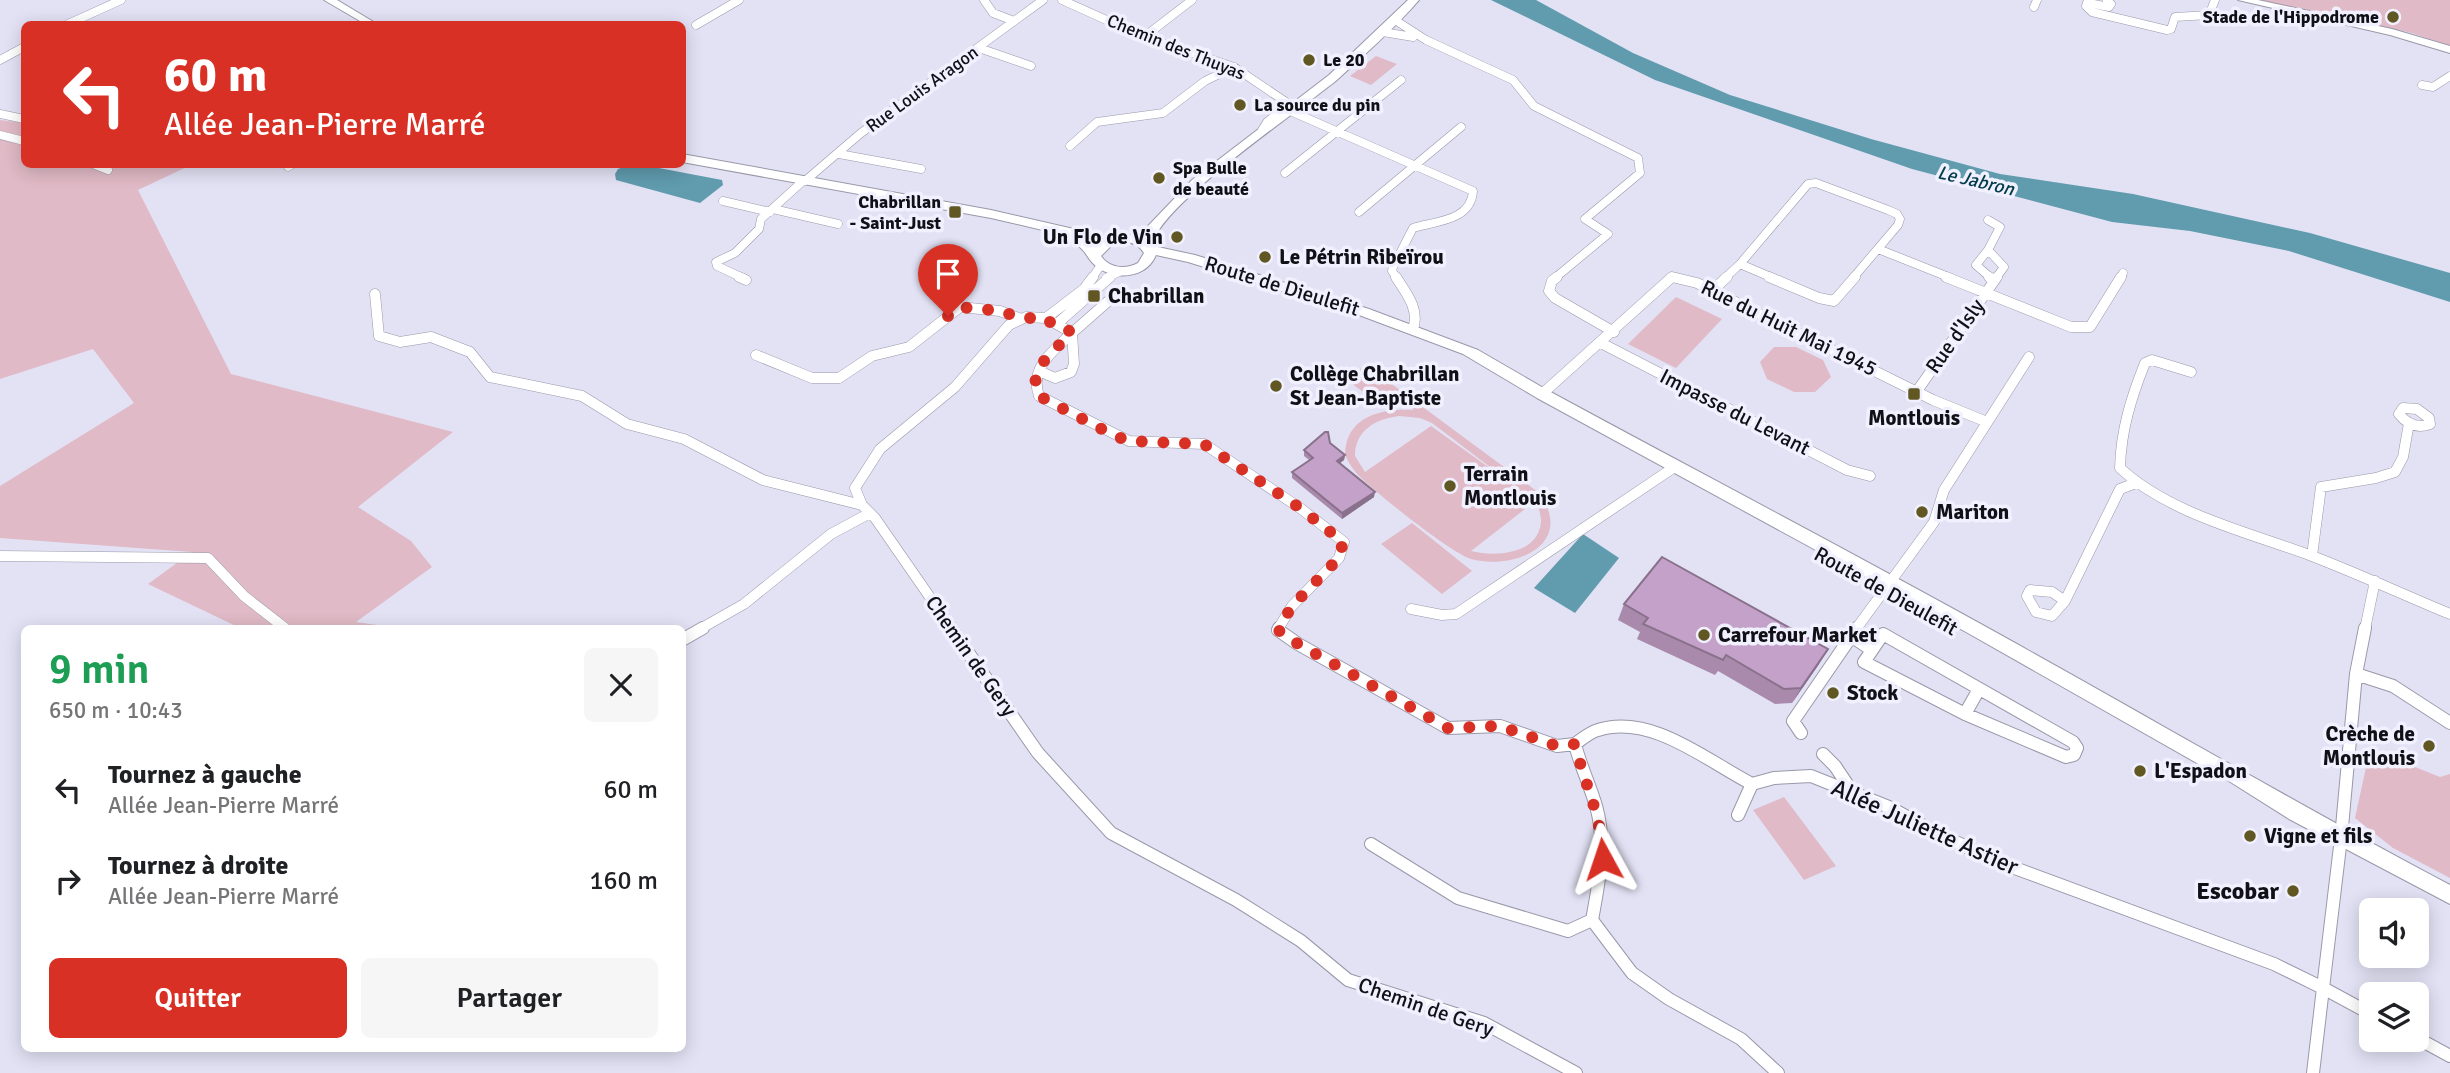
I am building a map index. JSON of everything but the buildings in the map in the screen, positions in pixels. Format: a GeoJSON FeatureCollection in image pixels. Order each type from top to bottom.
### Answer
{"type":"FeatureCollection","features":[{"type":"Feature","properties":{"kind":"main road"},"geometry":{"type":"LineString","coordinates":[[329,0],[367,21]]}},
{"type":"Feature","properties":{"kind":"main road"},"geometry":{"type":"LineString","coordinates":[[2243,0],[2392,32],[2450,50]]}},
{"type":"Feature","properties":{"kind":"main road"},"geometry":{"type":"LineString","coordinates":[[1098,259],[1100,246],[1140,230],[1218,152],[1333,77],[1412,3]]}},
{"type":"Feature","properties":{"kind":"main road"},"geometry":{"type":"LineString","coordinates":[[873,193],[1069,236],[1083,241],[1098,259],[1119,272],[1135,270],[1147,252],[1149,233],[1196,183],[1262,130],[1286,106]]}},
{"type":"Feature","properties":{"kind":"main road"},"geometry":{"type":"LineString","coordinates":[[686,159],[991,214],[1109,241]]}},
{"type":"Feature","properties":{"kind":"main road"},"geometry":{"type":"LineString","coordinates":[[1125,238],[1147,252]]}},
{"type":"Feature","properties":{"kind":"main road","name":"Route de Dieulefit"},"geometry":{"type":"LineString","coordinates":[[1147,252],[1413,329],[1466,350],[1720,491],[1864,567],[1886,586],[1968,636],[2060,679]]}},
{"type":"Feature","properties":{"kind":"main road","name":"Route de Dieulefit"},"geometry":{"type":"LineString","coordinates":[[1720,491],[1797,542],[1982,633],[2060,679],[2450,894]]}},
{"type":"Feature","properties":{"kind":"street"},"geometry":{"type":"LineString","coordinates":[[75,21],[121,0]]}},
{"type":"Feature","properties":{"kind":"street"},"geometry":{"type":"LineString","coordinates":[[696,25],[739,0]]}},
{"type":"Feature","properties":{"kind":"street"},"geometry":{"type":"LineString","coordinates":[[984,0],[993,13],[1014,21]]}},
{"type":"Feature","properties":{"kind":"street","name":"Rue Louis Aragon"},"geometry":{"type":"LineString","coordinates":[[746,280],[718,266],[716,262],[735,253],[759,229],[761,219],[860,137],[861,133],[1043,0]]}},
{"type":"Feature","properties":{"kind":"street","name":"Chemin des Thuyas"},"geometry":{"type":"LineString","coordinates":[[1062,0],[1144,37],[1234,67],[1286,106],[1467,188],[1474,196],[1462,214],[1413,228],[1392,271],[1416,311],[1413,329]]}},
{"type":"Feature","properties":{"kind":"street"},"geometry":{"type":"LineString","coordinates":[[1144,37],[1192,0]]}},
{"type":"Feature","properties":{"kind":"street"},"geometry":{"type":"LineString","coordinates":[[2108,0],[2111,4],[2109,7],[2088,2],[2086,6],[2092,12],[2167,30],[2171,29],[2175,17],[2209,15],[2215,0]]}},
{"type":"Feature","properties":{"kind":"street"},"geometry":{"type":"LineString","coordinates":[[1395,20],[1426,40],[1513,80],[1534,106],[1638,158],[1640,173],[1585,219],[1608,234],[1552,281],[1549,291],[1555,298],[1614,331]]}},
{"type":"Feature","properties":{"kind":"street"},"geometry":{"type":"LineString","coordinates":[[1383,32],[1426,40]]}},
{"type":"Feature","properties":{"kind":"street"},"geometry":{"type":"LineString","coordinates":[[979,48],[1031,66]]}},
{"type":"Feature","properties":{"kind":"street"},"geometry":{"type":"LineString","coordinates":[[0,60],[21,49]]}},
{"type":"Feature","properties":{"kind":"street"},"geometry":{"type":"LineString","coordinates":[[1070,146],[1097,122],[1163,113],[1205,81],[1234,67]]}},
{"type":"Feature","properties":{"kind":"street"},"geometry":{"type":"LineString","coordinates":[[2422,85],[2433,87],[2450,76]]}},
{"type":"Feature","properties":{"kind":"street"},"geometry":{"type":"LineString","coordinates":[[1285,173],[1401,80]]}},
{"type":"Feature","properties":{"kind":"street"},"geometry":{"type":"LineString","coordinates":[[0,114],[21,118]]}},
{"type":"Feature","properties":{"kind":"street"},"geometry":{"type":"LineString","coordinates":[[1359,212],[1461,127]]}},
{"type":"Feature","properties":{"kind":"street"},"geometry":{"type":"LineString","coordinates":[[0,135],[21,140]]}},
{"type":"Feature","properties":{"kind":"street"},"geometry":{"type":"LineString","coordinates":[[839,154],[921,169]]}},
{"type":"Feature","properties":{"kind":"street"},"geometry":{"type":"LineString","coordinates":[[103,168],[108,170]]}},
{"type":"Feature","properties":{"kind":"street"},"geometry":{"type":"LineString","coordinates":[[1712,290],[1740,264],[1808,184],[1816,183],[1897,214],[1899,219],[1898,225],[1834,301],[1819,298],[1740,264]]}},
{"type":"Feature","properties":{"kind":"street"},"geometry":{"type":"LineString","coordinates":[[723,201],[838,224]]}},
{"type":"Feature","properties":{"kind":"street","name":"Rue d'Isly"},"geometry":{"type":"LineString","coordinates":[[1988,220],[2000,227],[1988,250],[1976,265],[1994,281]]}},
{"type":"Feature","properties":{"kind":"street"},"geometry":{"type":"LineString","coordinates":[[1878,249],[2071,327],[2090,327],[2123,274]]}},
{"type":"Feature","properties":{"kind":"street","name":"Rue d'Isly"},"geometry":{"type":"LineString","coordinates":[[1917,391],[2004,267],[1988,250]]}},
{"type":"Feature","properties":{"kind":"street"},"geometry":{"type":"LineString","coordinates":[[756,355],[812,378],[839,378],[872,356],[909,347],[960,307],[1000,311],[1021,318],[1046,318],[1084,289],[1098,259]]}},
{"type":"Feature","properties":{"kind":"street"},"geometry":{"type":"LineString","coordinates":[[1058,323],[1103,280],[1119,272]]}},
{"type":"Feature","properties":{"kind":"street","name":"Rue du Huit Mai 1945"},"geometry":{"type":"LineString","coordinates":[[1545,392],[1672,277],[1712,290],[1917,391],[1987,422]]}},
{"type":"Feature","properties":{"kind":"street"},"geometry":{"type":"LineString","coordinates":[[375,294],[379,336],[400,342],[431,337],[470,352],[490,377],[582,396],[627,424],[684,439],[763,480],[866,509]]}},
{"type":"Feature","properties":{"kind":"street"},"geometry":{"type":"LineString","coordinates":[[1114,296],[1043,362],[1036,390],[1046,400],[1129,441],[1204,444],[1300,508],[1343,542],[1339,558],[1292,606],[1278,630],[1298,644],[1448,728],[1500,726],[1557,746],[1575,744],[1587,732],[1601,726],[1633,728],[1668,737],[1752,784],[1738,816]]}},
{"type":"Feature","properties":{"kind":"street"},"geometry":{"type":"LineString","coordinates":[[866,509],[855,488],[880,449],[955,387],[1009,325],[1021,318]]}},
{"type":"Feature","properties":{"kind":"street"},"geometry":{"type":"LineString","coordinates":[[1046,318],[1072,333]]}},
{"type":"Feature","properties":{"kind":"street"},"geometry":{"type":"LineString","coordinates":[[1040,371],[1055,377],[1071,372],[1074,364],[1072,333]]}},
{"type":"Feature","properties":{"kind":"street","name":"Impasse du Levant"},"geometry":{"type":"LineString","coordinates":[[1601,343],[1847,470],[1870,476]]}},
{"type":"Feature","properties":{"kind":"street"},"geometry":{"type":"LineString","coordinates":[[1801,733],[1793,721],[1886,586],[1934,522],[1944,490],[2029,357]]}},
{"type":"Feature","properties":{"kind":"street"},"geometry":{"type":"LineString","coordinates":[[2191,372],[2152,360],[2145,363],[2129,401],[2120,435],[2120,468],[2136,483],[2229,529],[2312,556],[2450,614]]}},
{"type":"Feature","properties":{"kind":"street"},"geometry":{"type":"LineString","coordinates":[[2312,556],[2321,486],[2333,482],[2391,476],[2399,469],[2409,423]]}},
{"type":"Feature","properties":{"kind":"street"},"geometry":{"type":"LineString","coordinates":[[1411,609],[1442,615],[1456,614],[1676,467]]}},
{"type":"Feature","properties":{"kind":"street"},"geometry":{"type":"LineString","coordinates":[[2065,601],[2120,489],[2136,483]]}},
{"type":"Feature","properties":{"kind":"street"},"geometry":{"type":"LineString","coordinates":[[686,638],[744,604],[866,509]]}},
{"type":"Feature","properties":{"kind":"street","name":"Chemin de Gery"},"geometry":{"type":"LineString","coordinates":[[866,509],[1038,753],[1111,833],[1236,900],[1301,941],[1348,979],[1484,1023],[1576,1073]]}},
{"type":"Feature","properties":{"kind":"street"},"geometry":{"type":"LineString","coordinates":[[0,556],[208,558],[231,586],[262,614],[280,625]]}},
{"type":"Feature","properties":{"kind":"street"},"geometry":{"type":"LineString","coordinates":[[2313,1073],[2356,674],[2375,581]]}},
{"type":"Feature","properties":{"kind":"street"},"geometry":{"type":"LineString","coordinates":[[1883,634],[1979,689],[2073,742],[2077,748],[2074,755],[2066,757],[1965,714],[1864,662],[1883,634]]}},
{"type":"Feature","properties":{"kind":"street"},"geometry":{"type":"LineString","coordinates":[[1851,636],[1872,650]]}},
{"type":"Feature","properties":{"kind":"street"},"geometry":{"type":"LineString","coordinates":[[2356,674],[2393,686],[2450,723]]}},
{"type":"Feature","properties":{"kind":"street"},"geometry":{"type":"LineString","coordinates":[[1965,714],[1979,689]]}},
{"type":"Feature","properties":{"kind":"street"},"geometry":{"type":"LineString","coordinates":[[1575,744],[1579,764],[1596,806],[1602,834],[1603,859],[1592,920],[1632,973],[1669,999],[1741,1039],[1778,1073]]}},
{"type":"Feature","properties":{"kind":"street"},"geometry":{"type":"LineString","coordinates":[[1823,754],[1854,795]]}},
{"type":"Feature","properties":{"kind":"street","name":"Allée Juliette Astier"},"geometry":{"type":"LineString","coordinates":[[1752,784],[1774,778],[1811,776],[1889,807],[1936,833],[2004,863],[2274,964],[2359,1008]]}},
{"type":"Feature","properties":{"kind":"street"},"geometry":{"type":"LineString","coordinates":[[1371,844],[1458,898],[1568,931],[1592,920]]}},
{"type":"Feature","properties":{"kind":"street"},"geometry":{"type":"LineString","coordinates":[[2429,1045],[2450,1056]]}},
{"type":"Feature","properties":{"kind":"shaded area","name":"Stade de l'Hippodrome"},"geometry":{"type":"Polygon","coordinates":[[[2259,0],[2450,0],[2450,46],[2412,33],[2259,0]]]}},
{"type":"Feature","properties":{"kind":"shaded area"},"geometry":{"type":"Polygon","coordinates":[[[1376,56],[1397,64],[1371,85],[1350,76],[1376,56]]]}},
{"type":"Feature","properties":{"kind":"shaded area"},"geometry":{"type":"Polygon","coordinates":[[[0,120],[21,123],[21,168],[185,168],[138,190],[231,374],[453,432],[358,507],[411,541],[432,567],[356,622],[377,625],[234,625],[148,584],[192,552],[0,538],[0,486],[134,403],[93,349],[0,379],[0,120]]]}},
{"type":"Feature","properties":{"kind":"shaded area"},"geometry":{"type":"Polygon","coordinates":[[[1676,297],[1722,319],[1676,368],[1628,344],[1676,297]]]}},
{"type":"Feature","properties":{"kind":"shaded area"},"geometry":{"type":"Polygon","coordinates":[[[1774,347],[1796,347],[1823,360],[1831,377],[1815,392],[1794,392],[1767,379],[1760,362],[1774,347]]]}},
{"type":"Feature","properties":{"kind":"shaded area","name":"Terrain Montlouis"},"geometry":{"type":"Polygon","coordinates":[[[1366,365],[1538,492],[1548,510],[1550,526],[1546,539],[1522,557],[1488,562],[1471,559],[1431,535],[1397,508],[1353,468],[1345,454],[1347,441],[1359,422],[1369,417],[1391,411],[1414,410],[1395,396],[1382,405],[1345,379],[1366,365]],[[1399,416],[1368,427],[1359,439],[1355,456],[1365,472],[1431,426],[1519,489],[1432,423],[1420,418],[1399,416]],[[1534,502],[1471,551],[1503,553],[1524,547],[1532,541],[1541,522],[1534,502]]]}},
{"type":"Feature","properties":{"kind":"shaded area"},"geometry":{"type":"Polygon","coordinates":[[[1412,523],[1472,571],[1442,594],[1381,544],[1412,523]]]}},
{"type":"Feature","properties":{"kind":"shaded area"},"geometry":{"type":"Polygon","coordinates":[[[2370,749],[2440,777],[2450,774],[2450,878],[2393,848],[2355,818],[2370,749]]]}},
{"type":"Feature","properties":{"kind":"shaded area"},"geometry":{"type":"Polygon","coordinates":[[[1784,797],[1836,866],[1804,880],[1753,810],[1784,797]]]}},
{"type":"Feature","properties":{"kind":"water","name":"Le Jabron"},"geometry":{"type":"Polygon","coordinates":[[[1491,0],[1536,0],[1633,53],[1730,95],[1871,139],[2000,174],[2133,194],[2310,233],[2450,273],[2450,302],[2289,251],[2190,231],[2112,222],[1912,169],[1655,80],[1491,0]]]}},
{"type":"Feature","properties":{"kind":"water"},"geometry":{"type":"Polygon","coordinates":[[[659,168],[722,180],[723,185],[700,203],[616,180],[618,169],[659,168]]]}},
{"type":"Feature","properties":{"kind":"water"},"geometry":{"type":"Polygon","coordinates":[[[1583,534],[1619,558],[1575,613],[1534,588],[1583,534]]]}},
{"type":"Feature","properties":{"kind":"place","name":"Stade de l'Hippodrome"},"geometry":{"type":"Point","coordinates":[2393,17]}},
{"type":"Feature","properties":{"kind":"place","name":"Le 20"},"geometry":{"type":"Point","coordinates":[1309,60]}},
{"type":"Feature","properties":{"kind":"place","name":"La source du pin"},"geometry":{"type":"Point","coordinates":[1240,105]}},
{"type":"Feature","properties":{"kind":"place","name":"Spa Bulle de beauté"},"geometry":{"type":"Point","coordinates":[1159,178]}},
{"type":"Feature","properties":{"kind":"place","name":"Chabrillan - Saint-Just"},"geometry":{"type":"Point","coordinates":[955,212]}},
{"type":"Feature","properties":{"kind":"place","name":"Un Flo de Vin"},"geometry":{"type":"Point","coordinates":[1177,237]}},
{"type":"Feature","properties":{"kind":"place","name":"Le Pétrin Ribeïrou"},"geometry":{"type":"Point","coordinates":[1265,257]}},
{"type":"Feature","properties":{"kind":"place","name":"Chabrillan"},"geometry":{"type":"Point","coordinates":[1094,296]}},
{"type":"Feature","properties":{"kind":"place","name":"Collège Chabrillan St Jean-Baptiste"},"geometry":{"type":"Point","coordinates":[1276,386]}},
{"type":"Feature","properties":{"kind":"place","name":"Montlouis"},"geometry":{"type":"Point","coordinates":[1914,394]}},
{"type":"Feature","properties":{"kind":"place","name":"Terrain Montlouis"},"geometry":{"type":"Point","coordinates":[1450,486]}},
{"type":"Feature","properties":{"kind":"place","name":"Mariton"},"geometry":{"type":"Point","coordinates":[1922,512]}},
{"type":"Feature","properties":{"kind":"place","name":"Carrefour Market"},"geometry":{"type":"Point","coordinates":[1704,635]}},
{"type":"Feature","properties":{"kind":"place","name":"Stock"},"geometry":{"type":"Point","coordinates":[1833,693]}},
{"type":"Feature","properties":{"kind":"place","name":"Crèche de Montlouis"},"geometry":{"type":"Point","coordinates":[2429,746]}},
{"type":"Feature","properties":{"kind":"place","name":"L'Espadon"},"geometry":{"type":"Point","coordinates":[2140,771]}},
{"type":"Feature","properties":{"kind":"place","name":"Vigne et fils"},"geometry":{"type":"Point","coordinates":[2250,836]}},
{"type":"Feature","properties":{"kind":"place","name":"Escobar"},"geometry":{"type":"Point","coordinates":[2293,891]}},
{"type":"Feature","properties":{"kind":"route"},"geometry":{"type":"LineString","coordinates":[[948,316],[960,307],[1000,311],[1021,318],[1041,317],[1058,323],[1072,333],[1040,366],[1036,385],[1039,396],[1129,441],[1204,444],[1300,508],[1343,542],[1339,558],[1292,606],[1278,630],[1298,644],[1448,728],[1500,726],[1557,746],[1575,744],[1579,764],[1596,806],[1602,834],[1603,859]]}}]}
